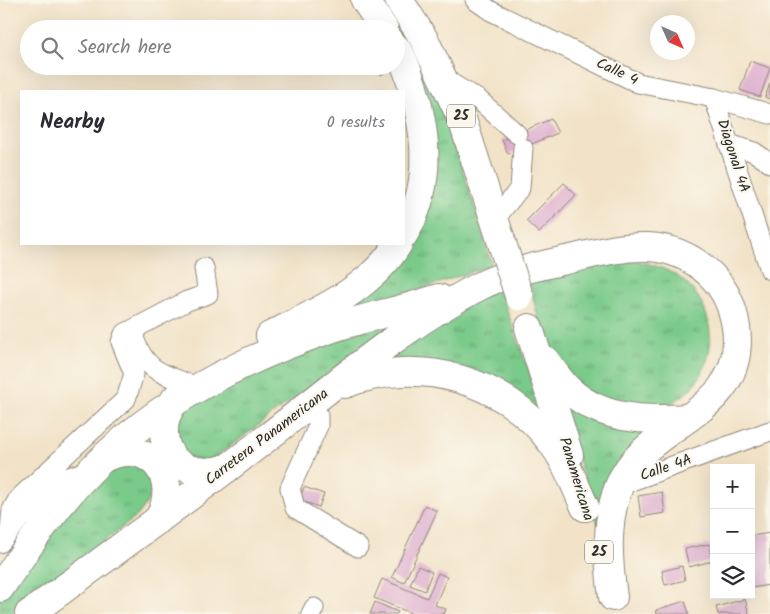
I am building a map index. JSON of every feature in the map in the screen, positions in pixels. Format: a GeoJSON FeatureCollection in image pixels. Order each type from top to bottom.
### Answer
{"type":"FeatureCollection","features":[{"type":"Feature","properties":{"kind":"highway"},"geometry":{"type":"LineString","coordinates":[[365,0],[378,20]]}},
{"type":"Feature","properties":{"kind":"highway","name":"25"},"geometry":{"type":"LineString","coordinates":[[399,0],[424,39],[462,119],[529,328]]}},
{"type":"Feature","properties":{"kind":"highway"},"geometry":{"type":"LineString","coordinates":[[405,69],[412,86],[422,124],[426,150],[424,178],[418,204],[405,232]]}},
{"type":"Feature","properties":{"kind":"highway"},"geometry":{"type":"LineString","coordinates":[[0,588],[35,537],[97,463],[190,390],[216,367],[243,349],[352,291],[374,273],[397,245]]}},
{"type":"Feature","properties":{"kind":"highway","name":"Carretera Panamericana"},"geometry":{"type":"LineString","coordinates":[[29,614],[158,520],[428,315],[484,284],[544,265],[618,248],[646,246],[672,250],[698,263],[719,283],[732,309],[737,341],[730,374],[714,399],[692,418]]}},
{"type":"Feature","properties":{"kind":"highway"},"geometry":{"type":"LineString","coordinates":[[227,468],[211,473],[194,472],[179,464],[169,451],[164,435],[165,418],[190,390],[258,356],[331,328],[407,308],[484,284]]}},
{"type":"Feature","properties":{"kind":"highway"},"geometry":{"type":"LineString","coordinates":[[529,328],[544,358],[564,385],[591,405],[622,417],[656,420],[692,418]]}},
{"type":"Feature","properties":{"kind":"highway","name":"Panamericana"},"geometry":{"type":"LineString","coordinates":[[529,328],[613,597],[608,558],[610,520],[620,485],[637,456],[662,435],[692,418]]}},
{"type":"Feature","properties":{"kind":"highway"},"geometry":{"type":"LineString","coordinates":[[319,397],[361,378],[396,372],[432,372],[475,384],[500,395],[529,417],[553,443],[571,474],[585,507]]}},
{"type":"Feature","properties":{"kind":"highway"},"geometry":{"type":"LineString","coordinates":[[97,463],[116,452],[131,451],[146,455],[158,464],[166,477],[168,492],[166,507],[158,520]]}},
{"type":"Feature","properties":{"kind":"street","name":"Calle 4"},"geometry":{"type":"LineString","coordinates":[[475,0],[498,6],[638,83],[714,98],[770,114]]}},
{"type":"Feature","properties":{"kind":"street"},"geometry":{"type":"LineString","coordinates":[[444,79],[479,100],[520,141],[520,188],[498,230]]}},
{"type":"Feature","properties":{"kind":"street","name":"Diagonal 4A"},"geometry":{"type":"LineString","coordinates":[[714,98],[770,270]]}},
{"type":"Feature","properties":{"kind":"street"},"geometry":{"type":"LineString","coordinates":[[729,144],[754,152],[770,162]]}},
{"type":"Feature","properties":{"kind":"street"},"geometry":{"type":"LineString","coordinates":[[5,537],[12,510],[18,499],[126,399],[134,374],[121,342],[124,334],[187,301],[208,294],[204,268]]}},
{"type":"Feature","properties":{"kind":"street"},"geometry":{"type":"LineString","coordinates":[[190,390],[149,367],[138,351],[134,338],[140,330],[191,306],[198,298]]}},
{"type":"Feature","properties":{"kind":"street"},"geometry":{"type":"LineString","coordinates":[[319,397],[318,426],[290,488],[295,508],[358,547]]}},
{"type":"Feature","properties":{"kind":"street","name":"Calle 4A"},"geometry":{"type":"LineString","coordinates":[[620,485],[770,431]]}},
{"type":"Feature","properties":{"kind":"street"},"geometry":{"type":"LineString","coordinates":[[5,537],[47,485],[97,463]]}},
{"type":"Feature","properties":{"kind":"green space"},"geometry":{"type":"Polygon","coordinates":[[[376,0],[384,0],[396,20],[382,20],[376,0]]]}},
{"type":"Feature","properties":{"kind":"green space"},"geometry":{"type":"Polygon","coordinates":[[[405,35],[420,62],[448,128],[492,265],[301,330],[337,308],[385,245],[405,245],[405,218],[429,186],[405,102],[405,90],[402,90],[397,75],[405,75],[405,35]]]}},
{"type":"Feature","properties":{"kind":"green space"},"geometry":{"type":"Polygon","coordinates":[[[631,260],[664,269],[674,274],[690,287],[701,302],[708,320],[710,339],[708,357],[701,375],[689,390],[673,402],[654,410],[633,411],[593,395],[585,390],[566,371],[550,348],[541,328],[529,280],[606,261],[631,260]]]}},
{"type":"Feature","properties":{"kind":"green space"},"geometry":{"type":"Polygon","coordinates":[[[498,285],[557,450],[521,405],[359,373],[498,285]]]}},
{"type":"Feature","properties":{"kind":"green space"},"geometry":{"type":"Polygon","coordinates":[[[404,316],[216,457],[204,461],[183,456],[173,424],[184,402],[235,376],[404,316]]]}},
{"type":"Feature","properties":{"kind":"green space"},"geometry":{"type":"Polygon","coordinates":[[[552,374],[660,431],[603,540],[552,374]]]}},
{"type":"Feature","properties":{"kind":"green space"},"geometry":{"type":"Polygon","coordinates":[[[135,463],[147,477],[151,489],[147,501],[137,516],[11,614],[0,614],[0,598],[99,470],[135,463]]]}},
{"type":"Feature","properties":{"kind":"building"},"geometry":{"type":"Polygon","coordinates":[[[750,61],[770,68],[760,97],[740,90],[750,61]]]}},
{"type":"Feature","properties":{"kind":"building"},"geometry":{"type":"Polygon","coordinates":[[[770,83],[770,99],[765,97],[770,83]]]}},
{"type":"Feature","properties":{"kind":"building"},"geometry":{"type":"Polygon","coordinates":[[[551,119],[558,133],[508,154],[502,140],[551,119]]]}},
{"type":"Feature","properties":{"kind":"building"},"geometry":{"type":"Polygon","coordinates":[[[564,183],[576,195],[539,233],[526,221],[564,183]]]}},
{"type":"Feature","properties":{"kind":"building"},"geometry":{"type":"Polygon","coordinates":[[[304,487],[324,494],[319,507],[299,500],[304,487]]]}},
{"type":"Feature","properties":{"kind":"building"},"geometry":{"type":"Polygon","coordinates":[[[662,492],[665,513],[641,517],[638,496],[662,492]]]}},
{"type":"Feature","properties":{"kind":"building"},"geometry":{"type":"Polygon","coordinates":[[[425,505],[437,511],[404,583],[392,577],[425,505]]]}},
{"type":"Feature","properties":{"kind":"building"},"geometry":{"type":"Polygon","coordinates":[[[770,533],[770,585],[755,587],[755,554],[755,535],[770,533]]]}},
{"type":"Feature","properties":{"kind":"building"},"geometry":{"type":"Polygon","coordinates":[[[709,544],[710,562],[689,567],[685,549],[709,544]]]}},
{"type":"Feature","properties":{"kind":"building"},"geometry":{"type":"Polygon","coordinates":[[[418,566],[432,572],[425,591],[410,585],[418,566]]]}},
{"type":"Feature","properties":{"kind":"building"},"geometry":{"type":"Polygon","coordinates":[[[682,566],[685,580],[665,585],[662,571],[682,566]]]}},
{"type":"Feature","properties":{"kind":"building"},"geometry":{"type":"Polygon","coordinates":[[[438,573],[447,577],[435,605],[446,609],[444,614],[413,614],[374,598],[382,579],[427,598],[438,573]]]}},
{"type":"Feature","properties":{"kind":"building"},"geometry":{"type":"Polygon","coordinates":[[[745,599],[749,614],[718,614],[716,607],[745,599]]]}},
{"type":"Feature","properties":{"kind":"building"},"geometry":{"type":"Polygon","coordinates":[[[685,601],[689,614],[657,614],[656,610],[685,601]]]}},
{"type":"Feature","properties":{"kind":"building"},"geometry":{"type":"Polygon","coordinates":[[[375,602],[398,612],[397,614],[370,614],[375,602]]]}}]}
